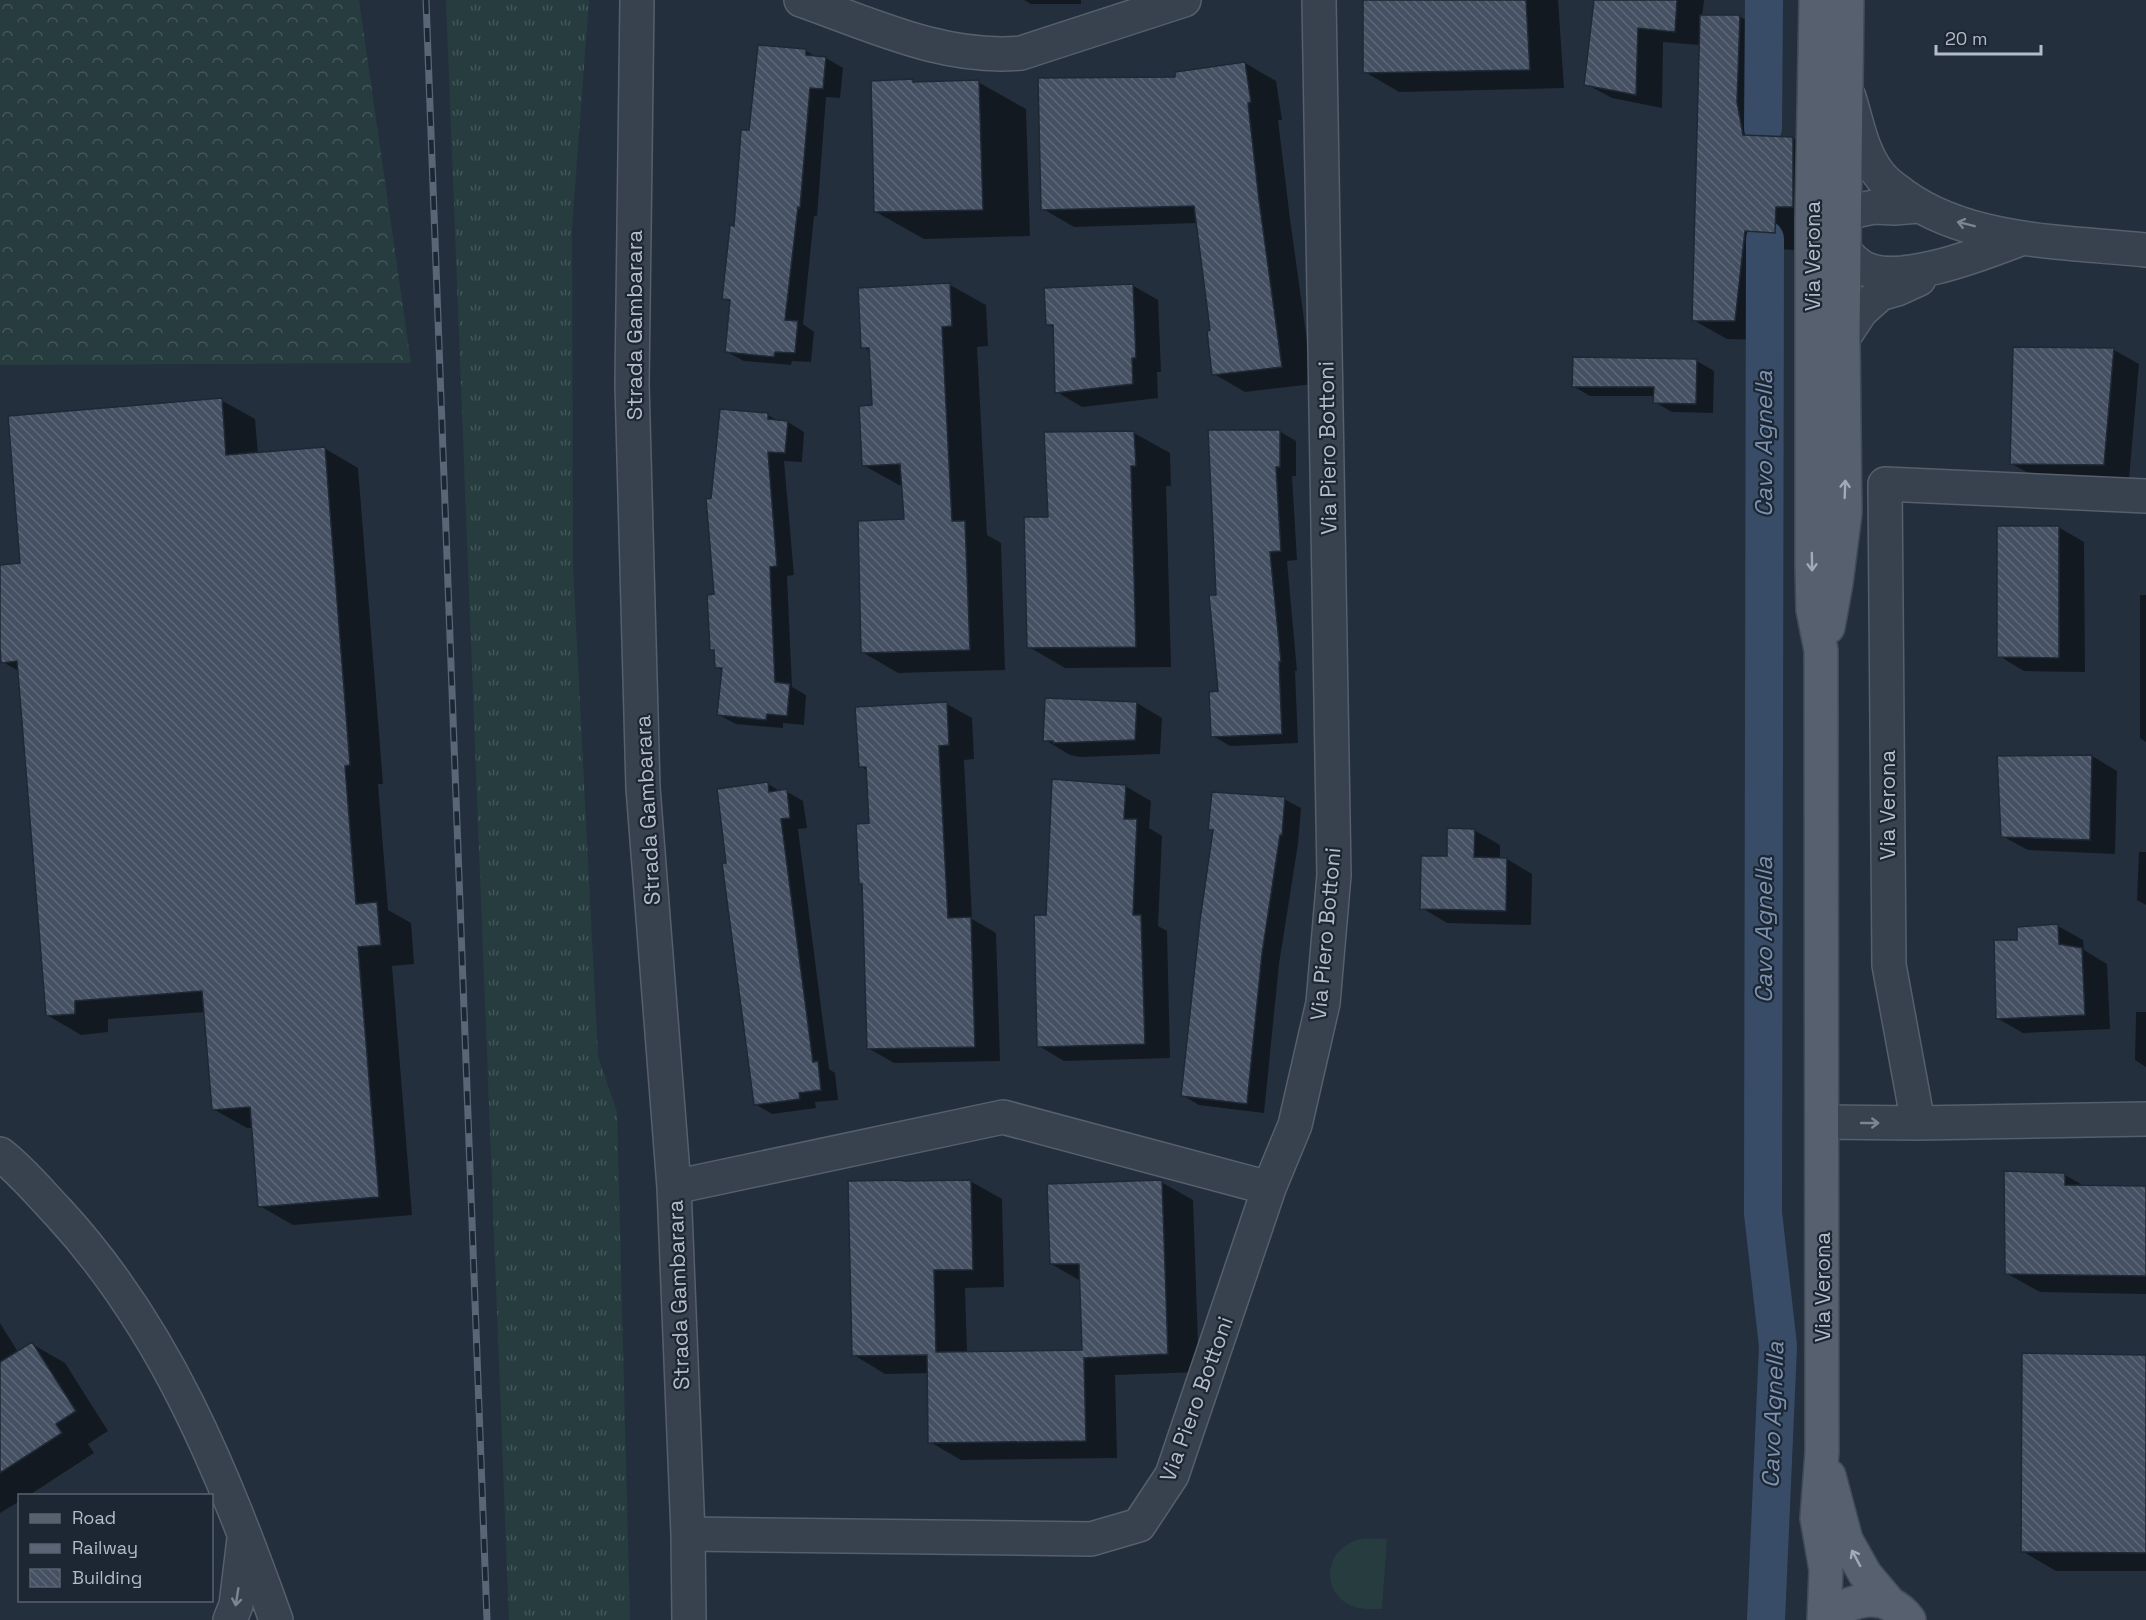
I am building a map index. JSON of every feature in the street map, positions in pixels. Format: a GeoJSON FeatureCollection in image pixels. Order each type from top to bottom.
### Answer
{"type":"FeatureCollection","features":[{"type":"Feature","properties":{"kind":"main road","name":"Via Verona"},"geometry":{"type":"LineString","coordinates":[[1817,0],[1812,207],[1812,511],[1813,610],[1821,650],[1822,1452],[1817,1518],[1826,1570],[1825,1620]]}},
{"type":"Feature","properties":{"kind":"main road","name":"Via Verona"},"geometry":{"type":"LineString","coordinates":[[1821,650],[1829,622],[1845,513],[1840,230],[1847,0]]}},
{"type":"Feature","properties":{"kind":"main road","name":"Via Verona"},"geometry":{"type":"LineString","coordinates":[[1822,1452],[1846,1540],[1865,1574],[1900,1612]]}},
{"type":"Feature","properties":{"kind":"main road","name":"Via Verona"},"geometry":{"type":"LineString","coordinates":[[1825,1620],[1837,1610],[1854,1602],[1872,1600],[1900,1612]]}},
{"type":"Feature","properties":{"kind":"street","name":"Strada Gambarara"},"geometry":{"type":"LineString","coordinates":[[637,0],[632,384],[643,788],[674,1187],[690,1620]]}},
{"type":"Feature","properties":{"kind":"street"},"geometry":{"type":"LineString","coordinates":[[801,0],[930,46],[995,56],[1021,53],[1184,0]]}},
{"type":"Feature","properties":{"kind":"street","name":"Via Piero Bottoni"},"geometry":{"type":"LineString","coordinates":[[688,1534],[1091,1539],[1139,1525],[1172,1475],[1269,1188],[1295,1125],[1323,1003],[1334,875],[1319,0]]}},
{"type":"Feature","properties":{"kind":"street","name":"Via Verona"},"geometry":{"type":"LineString","coordinates":[[1812,511],[1821,473],[1826,416],[1828,236],[1840,230],[1827,200],[1829,62],[1825,21],[1817,0]]}},
{"type":"Feature","properties":{"kind":"street"},"geometry":{"type":"LineString","coordinates":[[1845,81],[1862,139],[1878,173],[1888,184],[1918,206],[1954,221],[2023,238],[2146,250]]}},
{"type":"Feature","properties":{"kind":"street"},"geometry":{"type":"LineString","coordinates":[[1918,206],[1874,207],[1840,230],[1862,267],[1883,273],[1956,263]]}},
{"type":"Feature","properties":{"kind":"street"},"geometry":{"type":"LineString","coordinates":[[1843,338],[1861,311],[1880,294],[2023,238]]}},
{"type":"Feature","properties":{"kind":"street","name":"Via Verona"},"geometry":{"type":"LineString","coordinates":[[1918,1123],[1888,965],[1885,484],[2146,496]]}},
{"type":"Feature","properties":{"kind":"street"},"geometry":{"type":"LineString","coordinates":[[674,1187],[1003,1117],[1269,1188]]}},
{"type":"Feature","properties":{"kind":"street"},"geometry":{"type":"LineString","coordinates":[[1823,1122],[1918,1123],[2146,1119]]}},
{"type":"Feature","properties":{"kind":"street"},"geometry":{"type":"LineString","coordinates":[[0,1154],[15,1165],[73,1228],[121,1290],[162,1353],[200,1426],[245,1532],[276,1620]]}},
{"type":"Feature","properties":{"kind":"street"},"geometry":{"type":"LineString","coordinates":[[230,1620],[236,1605],[245,1532]]}},
{"type":"Feature","properties":{"kind":"green space"},"geometry":{"type":"Polygon","coordinates":[[[0,0],[359,0],[411,363],[0,365],[0,0]]]}},
{"type":"Feature","properties":{"kind":"green space"},"geometry":{"type":"Polygon","coordinates":[[[446,0],[589,0],[572,227],[573,567],[598,1056],[617,1112],[630,1620],[509,1620],[446,0]]]}},
{"type":"Feature","properties":{"kind":"green space"},"geometry":{"type":"Polygon","coordinates":[[[1387,1539],[1382,1609],[1361,1609],[1344,1602],[1332,1585],[1330,1575],[1331,1565],[1336,1555],[1343,1547],[1354,1541],[1387,1539]]]}},
{"type":"Feature","properties":{"kind":"building"},"geometry":{"type":"Polygon","coordinates":[[[1363,0],[1526,0],[1530,70],[1363,73],[1363,0]]]}},
{"type":"Feature","properties":{"kind":"building"},"geometry":{"type":"Polygon","coordinates":[[[1594,0],[1677,0],[1675,32],[1638,28],[1636,95],[1584,85],[1594,0]]]}},
{"type":"Feature","properties":{"kind":"building"},"geometry":{"type":"Polygon","coordinates":[[[1700,15],[1740,15],[1737,102],[1743,135],[1793,137],[1793,207],[1776,207],[1775,233],[1745,231],[1735,321],[1692,321],[1700,15]]]}},
{"type":"Feature","properties":{"kind":"building"},"geometry":{"type":"Polygon","coordinates":[[[758,45],[806,49],[806,55],[826,57],[823,89],[810,88],[800,208],[798,207],[785,320],[798,321],[795,353],[775,352],[774,357],[725,352],[730,300],[722,299],[730,225],[734,226],[741,130],[749,130],[758,45]]]}},
{"type":"Feature","properties":{"kind":"building"},"geometry":{"type":"Polygon","coordinates":[[[1245,62],[1251,102],[1248,103],[1259,200],[1282,367],[1212,375],[1207,331],[1210,330],[1194,206],[1041,210],[1038,78],[1175,77],[1175,72],[1245,62]]]}},
{"type":"Feature","properties":{"kind":"building"},"geometry":{"type":"Polygon","coordinates":[[[913,79],[913,82],[979,80],[983,210],[874,212],[871,81],[913,79]]]}},
{"type":"Feature","properties":{"kind":"building"},"geometry":{"type":"Polygon","coordinates":[[[950,283],[952,326],[942,327],[952,521],[965,521],[970,650],[861,653],[858,521],[904,519],[900,464],[862,466],[859,406],[872,405],[869,348],[861,348],[858,288],[950,283]]]}},
{"type":"Feature","properties":{"kind":"building"},"geometry":{"type":"Polygon","coordinates":[[[1133,284],[1136,358],[1132,358],[1133,384],[1055,393],[1053,325],[1046,325],[1044,288],[1133,284]]]}},
{"type":"Feature","properties":{"kind":"building"},"geometry":{"type":"Polygon","coordinates":[[[2013,347],[2114,348],[2104,465],[2010,464],[2013,347]]]}},
{"type":"Feature","properties":{"kind":"building"},"geometry":{"type":"Polygon","coordinates":[[[1573,357],[1697,359],[1696,404],[1653,403],[1654,387],[1572,387],[1573,357]]]}},
{"type":"Feature","properties":{"kind":"building"},"geometry":{"type":"Polygon","coordinates":[[[222,398],[226,455],[325,447],[350,765],[345,766],[356,904],[377,902],[381,945],[358,947],[379,1197],[258,1207],[250,1107],[212,1110],[202,991],[75,1001],[75,1014],[46,1016],[17,661],[1,663],[0,565],[20,563],[8,416],[222,398]]]}},
{"type":"Feature","properties":{"kind":"building"},"geometry":{"type":"Polygon","coordinates":[[[720,409],[768,413],[768,419],[788,421],[785,453],[768,452],[777,566],[770,567],[775,682],[790,684],[787,716],[767,714],[766,720],[717,715],[722,668],[715,668],[714,650],[710,650],[707,595],[714,594],[706,499],[711,498],[720,409]]]}},
{"type":"Feature","properties":{"kind":"building"},"geometry":{"type":"Polygon","coordinates":[[[1208,430],[1280,430],[1280,467],[1276,467],[1281,551],[1270,552],[1281,662],[1279,662],[1282,734],[1211,737],[1209,692],[1218,691],[1209,595],[1216,595],[1208,430]]]}},
{"type":"Feature","properties":{"kind":"building"},"geometry":{"type":"Polygon","coordinates":[[[1134,431],[1136,466],[1131,466],[1136,647],[1027,648],[1024,517],[1048,517],[1044,432],[1134,431]]]}},
{"type":"Feature","properties":{"kind":"building"},"geometry":{"type":"Polygon","coordinates":[[[1997,526],[2059,526],[2059,658],[1997,657],[1997,526]]]}},
{"type":"Feature","properties":{"kind":"building"},"geometry":{"type":"Polygon","coordinates":[[[1045,698],[1137,702],[1135,740],[1053,743],[1053,741],[1043,741],[1045,698]]]}},
{"type":"Feature","properties":{"kind":"building"},"geometry":{"type":"Polygon","coordinates":[[[947,702],[949,745],[939,746],[948,918],[971,917],[975,1047],[867,1049],[862,884],[859,884],[856,824],[869,823],[866,767],[859,767],[855,707],[947,702]]]}},
{"type":"Feature","properties":{"kind":"building"},"geometry":{"type":"Polygon","coordinates":[[[2092,755],[2090,840],[2001,837],[1997,756],[2092,755]]]}},
{"type":"Feature","properties":{"kind":"building"},"geometry":{"type":"Polygon","coordinates":[[[1052,779],[1126,785],[1124,819],[1137,819],[1133,915],[1141,915],[1145,1044],[1037,1047],[1034,915],[1046,915],[1052,779]]]}},
{"type":"Feature","properties":{"kind":"building"},"geometry":{"type":"Polygon","coordinates":[[[768,782],[769,792],[787,789],[790,818],[781,819],[813,1062],[818,1061],[821,1090],[799,1093],[800,1099],[754,1105],[722,863],[726,863],[717,789],[768,782]]]}},
{"type":"Feature","properties":{"kind":"building"},"geometry":{"type":"Polygon","coordinates":[[[1212,792],[1285,797],[1282,835],[1280,835],[1262,954],[1247,1104],[1181,1096],[1200,920],[1213,830],[1208,830],[1212,792]]]}},
{"type":"Feature","properties":{"kind":"building"},"geometry":{"type":"Polygon","coordinates":[[[1447,828],[1475,829],[1474,857],[1507,858],[1506,911],[1420,909],[1421,856],[1447,856],[1447,828]]]}},
{"type":"Feature","properties":{"kind":"building"},"geometry":{"type":"Polygon","coordinates":[[[2058,924],[2059,944],[2082,948],[2085,1015],[1996,1019],[1994,940],[2017,940],[2017,927],[2058,924]]]}},
{"type":"Feature","properties":{"kind":"building"},"geometry":{"type":"Polygon","coordinates":[[[2004,1171],[2065,1173],[2065,1185],[2146,1186],[2146,1276],[2005,1274],[2004,1171]]]}},
{"type":"Feature","properties":{"kind":"building"},"geometry":{"type":"Polygon","coordinates":[[[971,1180],[973,1270],[934,1270],[936,1352],[1082,1350],[1079,1264],[1050,1264],[1047,1184],[1162,1180],[1168,1354],[1084,1358],[1086,1441],[928,1443],[927,1355],[852,1356],[848,1181],[971,1180]]]}},
{"type":"Feature","properties":{"kind":"building"},"geometry":{"type":"Polygon","coordinates":[[[32,1342],[76,1411],[56,1424],[62,1433],[0,1473],[0,1362],[32,1342]]]}},
{"type":"Feature","properties":{"kind":"building"},"geometry":{"type":"Polygon","coordinates":[[[2022,1353],[2146,1355],[2146,1553],[2021,1552],[2022,1353]]]}},
{"type":"Feature","properties":{"kind":"waterway","name":"Cavo Agnella"},"geometry":{"type":"LineString","coordinates":[[1763,128],[1764,0]]}},
{"type":"Feature","properties":{"kind":"waterway","name":"Cavo Agnella"},"geometry":{"type":"LineString","coordinates":[[1765,239],[1763,1213],[1778,1346],[1766,1620]]}},
{"type":"Feature","properties":{"kind":"railway"},"geometry":{"type":"LineString","coordinates":[[426,0],[487,1620]]}}]}
